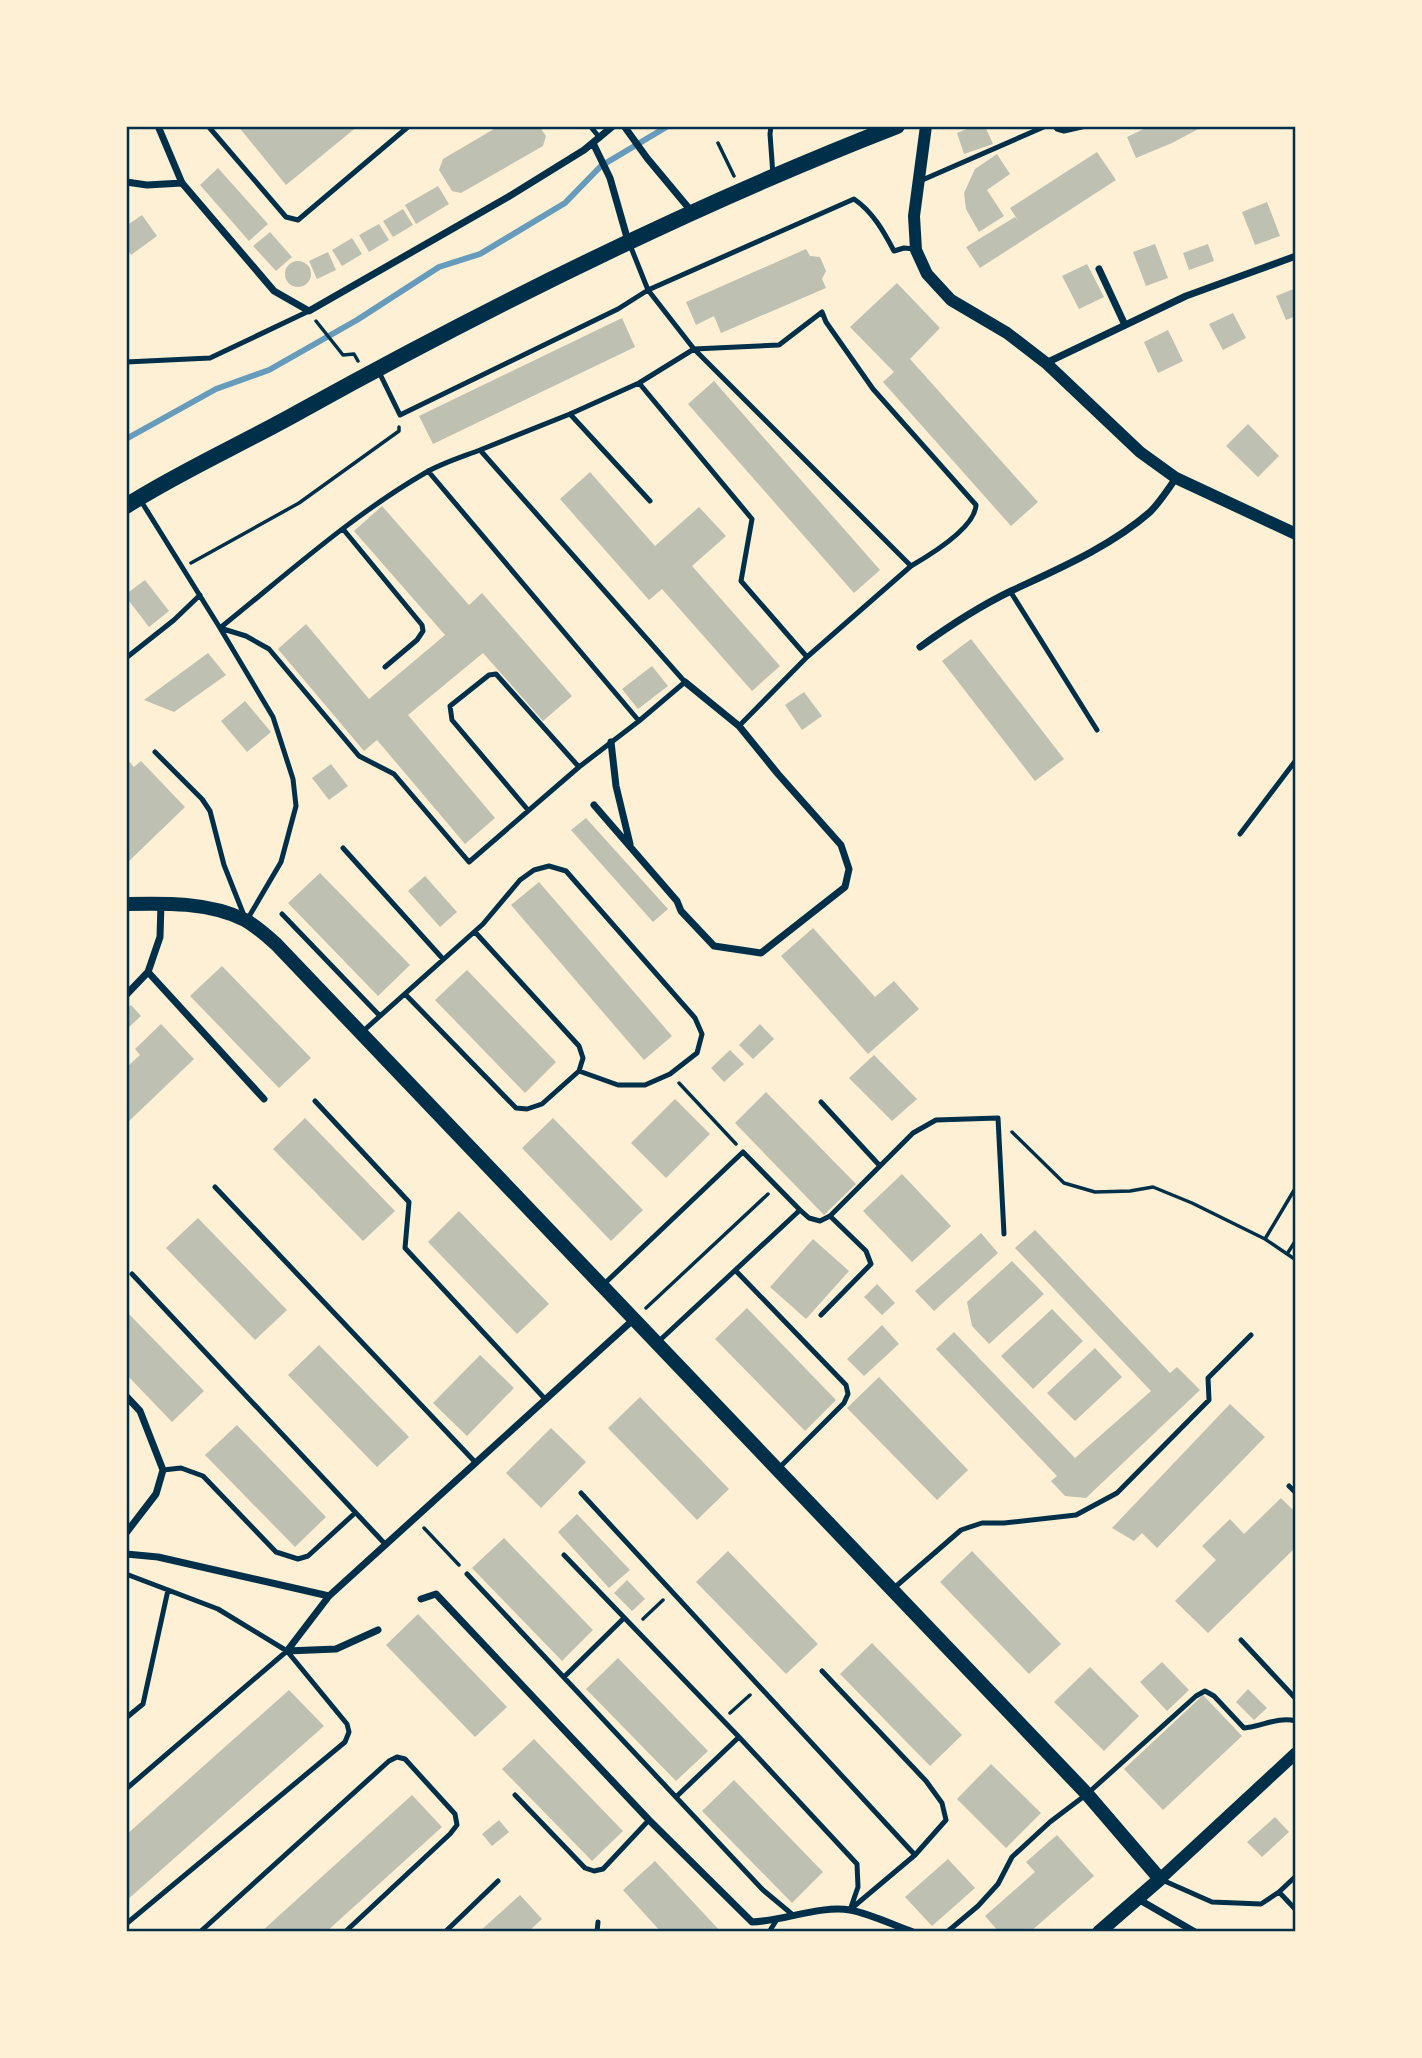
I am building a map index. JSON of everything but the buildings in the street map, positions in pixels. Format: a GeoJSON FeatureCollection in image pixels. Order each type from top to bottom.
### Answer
{"type":"FeatureCollection","features":[{"type":"Feature","properties":{"kind":"main road"},"geometry":{"type":"LineString","coordinates":[[132,502],[377,369],[628,242],[773,176],[897,126]]}},
{"type":"Feature","properties":{"kind":"main road"},"geometry":{"type":"LineString","coordinates":[[126,904],[161,903],[211,908],[246,921],[276,944],[1087,1794],[1160,1879],[1099,1932]]}},
{"type":"Feature","properties":{"kind":"street"},"geometry":{"type":"LineString","coordinates":[[158,126],[182,183],[274,291],[309,311],[508,197],[597,141],[613,126]]}},
{"type":"Feature","properties":{"kind":"street"},"geometry":{"type":"LineString","coordinates":[[625,126],[647,158],[692,212]]}},
{"type":"Feature","properties":{"kind":"street"},"geometry":{"type":"LineString","coordinates":[[926,126],[915,216],[916,250],[927,274],[951,300],[1007,333],[1046,363],[1140,452],[1176,478],[1296,534]]}},
{"type":"Feature","properties":{"kind":"street"},"geometry":{"type":"LineString","coordinates":[[597,141],[599,159],[610,178],[628,242]]}},
{"type":"Feature","properties":{"kind":"street"},"geometry":{"type":"LineString","coordinates":[[126,182],[147,185],[182,183]]}},
{"type":"Feature","properties":{"kind":"street"},"geometry":{"type":"LineString","coordinates":[[1046,363],[1186,296],[1296,256]]}},
{"type":"Feature","properties":{"kind":"street"},"geometry":{"type":"LineString","coordinates":[[1099,270],[1125,325]]}},
{"type":"Feature","properties":{"kind":"street"},"geometry":{"type":"LineString","coordinates":[[920,647],[963,617],[1060,570],[1110,540],[1150,511],[1176,478]]}},
{"type":"Feature","properties":{"kind":"street"},"geometry":{"type":"LineString","coordinates":[[593,805],[677,901],[681,911],[714,946],[761,953],[845,887],[849,869],[841,845],[739,726],[685,682]]}},
{"type":"Feature","properties":{"kind":"street"},"geometry":{"type":"LineString","coordinates":[[611,742],[616,786],[631,848]]}},
{"type":"Feature","properties":{"kind":"street"},"geometry":{"type":"LineString","coordinates":[[126,995],[148,972],[160,937],[161,903]]}},
{"type":"Feature","properties":{"kind":"street"},"geometry":{"type":"LineString","coordinates":[[148,972],[264,1099]]}},
{"type":"Feature","properties":{"kind":"street"},"geometry":{"type":"LineString","coordinates":[[287,1651],[329,1597],[634,1319]]}},
{"type":"Feature","properties":{"kind":"street"},"geometry":{"type":"LineString","coordinates":[[126,1396],[140,1411],[163,1470],[156,1494],[126,1533]]}},
{"type":"Feature","properties":{"kind":"street"},"geometry":{"type":"LineString","coordinates":[[126,1554],[158,1557],[329,1597]]}},
{"type":"Feature","properties":{"kind":"street"},"geometry":{"type":"LineString","coordinates":[[421,1599],[436,1594],[649,1820],[752,1923],[850,1910],[913,1932]]}},
{"type":"Feature","properties":{"kind":"street"},"geometry":{"type":"LineString","coordinates":[[287,1651],[336,1649],[378,1630]]}},
{"type":"Feature","properties":{"kind":"street"},"geometry":{"type":"LineString","coordinates":[[1160,1879],[1296,1753]]}},
{"type":"Feature","properties":{"kind":"street"},"geometry":{"type":"LineString","coordinates":[[1139,1899],[1195,1932]]}},
{"type":"Feature","properties":{"kind":"lane"},"geometry":{"type":"LineString","coordinates":[[208,126],[286,217],[298,220],[409,126]]}},
{"type":"Feature","properties":{"kind":"lane"},"geometry":{"type":"LineString","coordinates":[[590,126],[597,141]]}},
{"type":"Feature","properties":{"kind":"lane"},"geometry":{"type":"LineString","coordinates":[[771,126],[773,176]]}},
{"type":"Feature","properties":{"kind":"lane"},"geometry":{"type":"LineString","coordinates":[[920,181],[1046,126]]}},
{"type":"Feature","properties":{"kind":"lane"},"geometry":{"type":"LineString","coordinates":[[1054,126],[1064,131],[1086,126]]}},
{"type":"Feature","properties":{"kind":"lane"},"geometry":{"type":"LineString","coordinates":[[377,369],[400,415],[618,309],[648,290],[854,199],[875,219],[894,251],[904,248],[916,250]]}},
{"type":"Feature","properties":{"kind":"lane"},"geometry":{"type":"LineString","coordinates":[[628,242],[648,290],[694,349],[911,566]]}},
{"type":"Feature","properties":{"kind":"lane"},"geometry":{"type":"LineString","coordinates":[[126,362],[210,358],[309,311]]}},
{"type":"Feature","properties":{"kind":"lane"},"geometry":{"type":"LineString","coordinates":[[220,628],[343,529],[428,471],[639,383],[694,349],[779,345],[822,312],[826,322],[873,389],[976,505],[973,519],[940,548],[911,566],[807,657],[739,726]]}},
{"type":"Feature","properties":{"kind":"lane"},"geometry":{"type":"LineString","coordinates":[[639,383],[752,519],[741,581],[807,657]]}},
{"type":"Feature","properties":{"kind":"lane"},"geometry":{"type":"LineString","coordinates":[[570,414],[650,501]]}},
{"type":"Feature","properties":{"kind":"lane"},"geometry":{"type":"LineString","coordinates":[[220,628],[246,636],[269,649],[359,756],[394,774],[469,862],[579,767],[685,682],[480,450]]}},
{"type":"Feature","properties":{"kind":"lane"},"geometry":{"type":"LineString","coordinates":[[428,471],[639,721]]}},
{"type":"Feature","properties":{"kind":"lane"},"geometry":{"type":"LineString","coordinates":[[132,502],[183,567],[273,717],[293,779],[296,806],[281,862],[246,921]]}},
{"type":"Feature","properties":{"kind":"lane"},"geometry":{"type":"LineString","coordinates":[[343,529],[422,625],[423,631],[416,640],[386,667]]}},
{"type":"Feature","properties":{"kind":"lane"},"geometry":{"type":"LineString","coordinates":[[1010,592],[1097,730]]}},
{"type":"Feature","properties":{"kind":"lane"},"geometry":{"type":"LineString","coordinates":[[126,658],[174,620],[200,595]]}},
{"type":"Feature","properties":{"kind":"lane"},"geometry":{"type":"LineString","coordinates":[[528,810],[452,720],[450,706],[489,675],[496,674],[579,767]]}},
{"type":"Feature","properties":{"kind":"lane"},"geometry":{"type":"LineString","coordinates":[[155,752],[202,799],[210,811],[224,865],[246,921]]}},
{"type":"Feature","properties":{"kind":"lane"},"geometry":{"type":"LineString","coordinates":[[1240,834],[1296,760]]}},
{"type":"Feature","properties":{"kind":"lane"},"geometry":{"type":"LineString","coordinates":[[343,848],[443,960]]}},
{"type":"Feature","properties":{"kind":"lane"},"geometry":{"type":"LineString","coordinates":[[361,1033],[475,932],[520,880],[534,870],[549,866],[566,871],[695,1018],[702,1034],[697,1053],[670,1074],[645,1085],[618,1085],[579,1071]]}},
{"type":"Feature","properties":{"kind":"lane"},"geometry":{"type":"LineString","coordinates":[[282,914],[380,1016]]}},
{"type":"Feature","properties":{"kind":"lane"},"geometry":{"type":"LineString","coordinates":[[405,994],[516,1108],[527,1109],[542,1104],[579,1071],[583,1058],[579,1046],[475,932]]}},
{"type":"Feature","properties":{"kind":"lane"},"geometry":{"type":"LineString","coordinates":[[315,1101],[409,1202],[405,1248],[546,1400]]}},
{"type":"Feature","properties":{"kind":"lane"},"geometry":{"type":"LineString","coordinates":[[821,1102],[880,1166]]}},
{"type":"Feature","properties":{"kind":"lane"},"geometry":{"type":"LineString","coordinates":[[602,1286],[743,1152],[800,1210],[809,1218],[820,1221],[830,1216],[913,1133],[936,1119],[998,1118],[1004,1234]]}},
{"type":"Feature","properties":{"kind":"lane"},"geometry":{"type":"LineString","coordinates":[[215,1187],[476,1463]]}},
{"type":"Feature","properties":{"kind":"lane"},"geometry":{"type":"LineString","coordinates":[[656,1343],[800,1210]]}},
{"type":"Feature","properties":{"kind":"lane"},"geometry":{"type":"LineString","coordinates":[[821,1315],[871,1264],[866,1251],[830,1216]]}},
{"type":"Feature","properties":{"kind":"lane"},"geometry":{"type":"LineString","coordinates":[[736,1271],[846,1385],[848,1394],[844,1403],[777,1470]]}},
{"type":"Feature","properties":{"kind":"lane"},"geometry":{"type":"LineString","coordinates":[[132,1274],[386,1545]]}},
{"type":"Feature","properties":{"kind":"lane"},"geometry":{"type":"LineString","coordinates":[[892,1590],[961,1530],[982,1523],[1076,1515],[1117,1493],[1209,1399],[1208,1378],[1251,1335]]}},
{"type":"Feature","properties":{"kind":"lane"},"geometry":{"type":"LineString","coordinates":[[163,1470],[181,1468],[203,1476],[276,1552],[298,1559],[308,1556],[355,1513]]}},
{"type":"Feature","properties":{"kind":"lane"},"geometry":{"type":"LineString","coordinates":[[1289,1486],[1296,1493]]}},
{"type":"Feature","properties":{"kind":"lane"},"geometry":{"type":"LineString","coordinates":[[581,1493],[915,1854]]}},
{"type":"Feature","properties":{"kind":"lane"},"geometry":{"type":"LineString","coordinates":[[564,1555],[739,1737],[856,1864],[858,1887],[850,1910]]}},
{"type":"Feature","properties":{"kind":"lane"},"geometry":{"type":"LineString","coordinates":[[467,1573],[763,1890],[794,1916]]}},
{"type":"Feature","properties":{"kind":"lane"},"geometry":{"type":"LineString","coordinates":[[126,1574],[218,1609],[287,1651],[347,1724],[349,1732],[345,1742],[126,1924]]}},
{"type":"Feature","properties":{"kind":"lane"},"geometry":{"type":"LineString","coordinates":[[126,1718],[143,1704],[168,1590]]}},
{"type":"Feature","properties":{"kind":"lane"},"geometry":{"type":"LineString","coordinates":[[564,1677],[624,1618]]}},
{"type":"Feature","properties":{"kind":"lane"},"geometry":{"type":"LineString","coordinates":[[1241,1640],[1296,1699]]}},
{"type":"Feature","properties":{"kind":"lane"},"geometry":{"type":"LineString","coordinates":[[126,1789],[287,1651]]}},
{"type":"Feature","properties":{"kind":"lane"},"geometry":{"type":"LineString","coordinates":[[822,1671],[926,1781],[942,1803],[946,1820],[915,1854],[850,1910]]}},
{"type":"Feature","properties":{"kind":"lane"},"geometry":{"type":"LineString","coordinates":[[947,1932],[978,1906],[998,1884],[1012,1857],[1196,1696],[1205,1691],[1214,1696],[1244,1728],[1254,1728],[1278,1720],[1296,1721]]}},
{"type":"Feature","properties":{"kind":"lane"},"geometry":{"type":"LineString","coordinates":[[676,1797],[739,1737]]}},
{"type":"Feature","properties":{"kind":"lane"},"geometry":{"type":"LineString","coordinates":[[200,1932],[389,1761],[397,1757],[405,1759],[455,1814],[457,1825],[345,1932]]}},
{"type":"Feature","properties":{"kind":"lane"},"geometry":{"type":"LineString","coordinates":[[514,1795],[585,1868],[594,1871],[603,1869],[649,1820]]}},
{"type":"Feature","properties":{"kind":"lane"},"geometry":{"type":"LineString","coordinates":[[1160,1879],[1212,1902],[1261,1904],[1296,1876]]}},
{"type":"Feature","properties":{"kind":"lane"},"geometry":{"type":"LineString","coordinates":[[444,1932],[498,1881]]}},
{"type":"Feature","properties":{"kind":"lane"},"geometry":{"type":"LineString","coordinates":[[1279,1892],[1296,1910]]}},
{"type":"Feature","properties":{"kind":"lane"},"geometry":{"type":"LineString","coordinates":[[769,1932],[776,1921]]}},
{"type":"Feature","properties":{"kind":"lane"},"geometry":{"type":"LineString","coordinates":[[597,1932],[598,1922]]}},
{"type":"Feature","properties":{"kind":"path"},"geometry":{"type":"LineString","coordinates":[[316,321],[336,347]]}},
{"type":"Feature","properties":{"kind":"path"},"geometry":{"type":"LineString","coordinates":[[183,567],[299,503],[399,431],[400,415]]}},
{"type":"Feature","properties":{"kind":"path"},"geometry":{"type":"LineString","coordinates":[[670,1074],[743,1152]]}},
{"type":"Feature","properties":{"kind":"path"},"geometry":{"type":"LineString","coordinates":[[998,1118],[1064,1183],[1095,1192],[1153,1187],[1265,1239],[1296,1260]]}},
{"type":"Feature","properties":{"kind":"path"},"geometry":{"type":"LineString","coordinates":[[634,1319],[776,1186]]}},
{"type":"Feature","properties":{"kind":"path"},"geometry":{"type":"LineString","coordinates":[[1265,1239],[1296,1187]]}},
{"type":"Feature","properties":{"kind":"path"},"geometry":{"type":"LineString","coordinates":[[1287,1254],[1296,1240]]}},
{"type":"Feature","properties":{"kind":"path"},"geometry":{"type":"LineString","coordinates":[[415,1518],[467,1573]]}},
{"type":"Feature","properties":{"kind":"path"},"geometry":{"type":"LineString","coordinates":[[634,1628],[672,1592]]}},
{"type":"Feature","properties":{"kind":"path"},"geometry":{"type":"LineString","coordinates":[[722,1720],[759,1686]]}},
{"type":"Feature","properties":{"kind":"waterway"},"geometry":{"type":"LineString","coordinates":[[126,439],[216,389],[269,370],[357,320],[439,267],[480,254],[565,203],[601,166],[668,126]]}}]}
